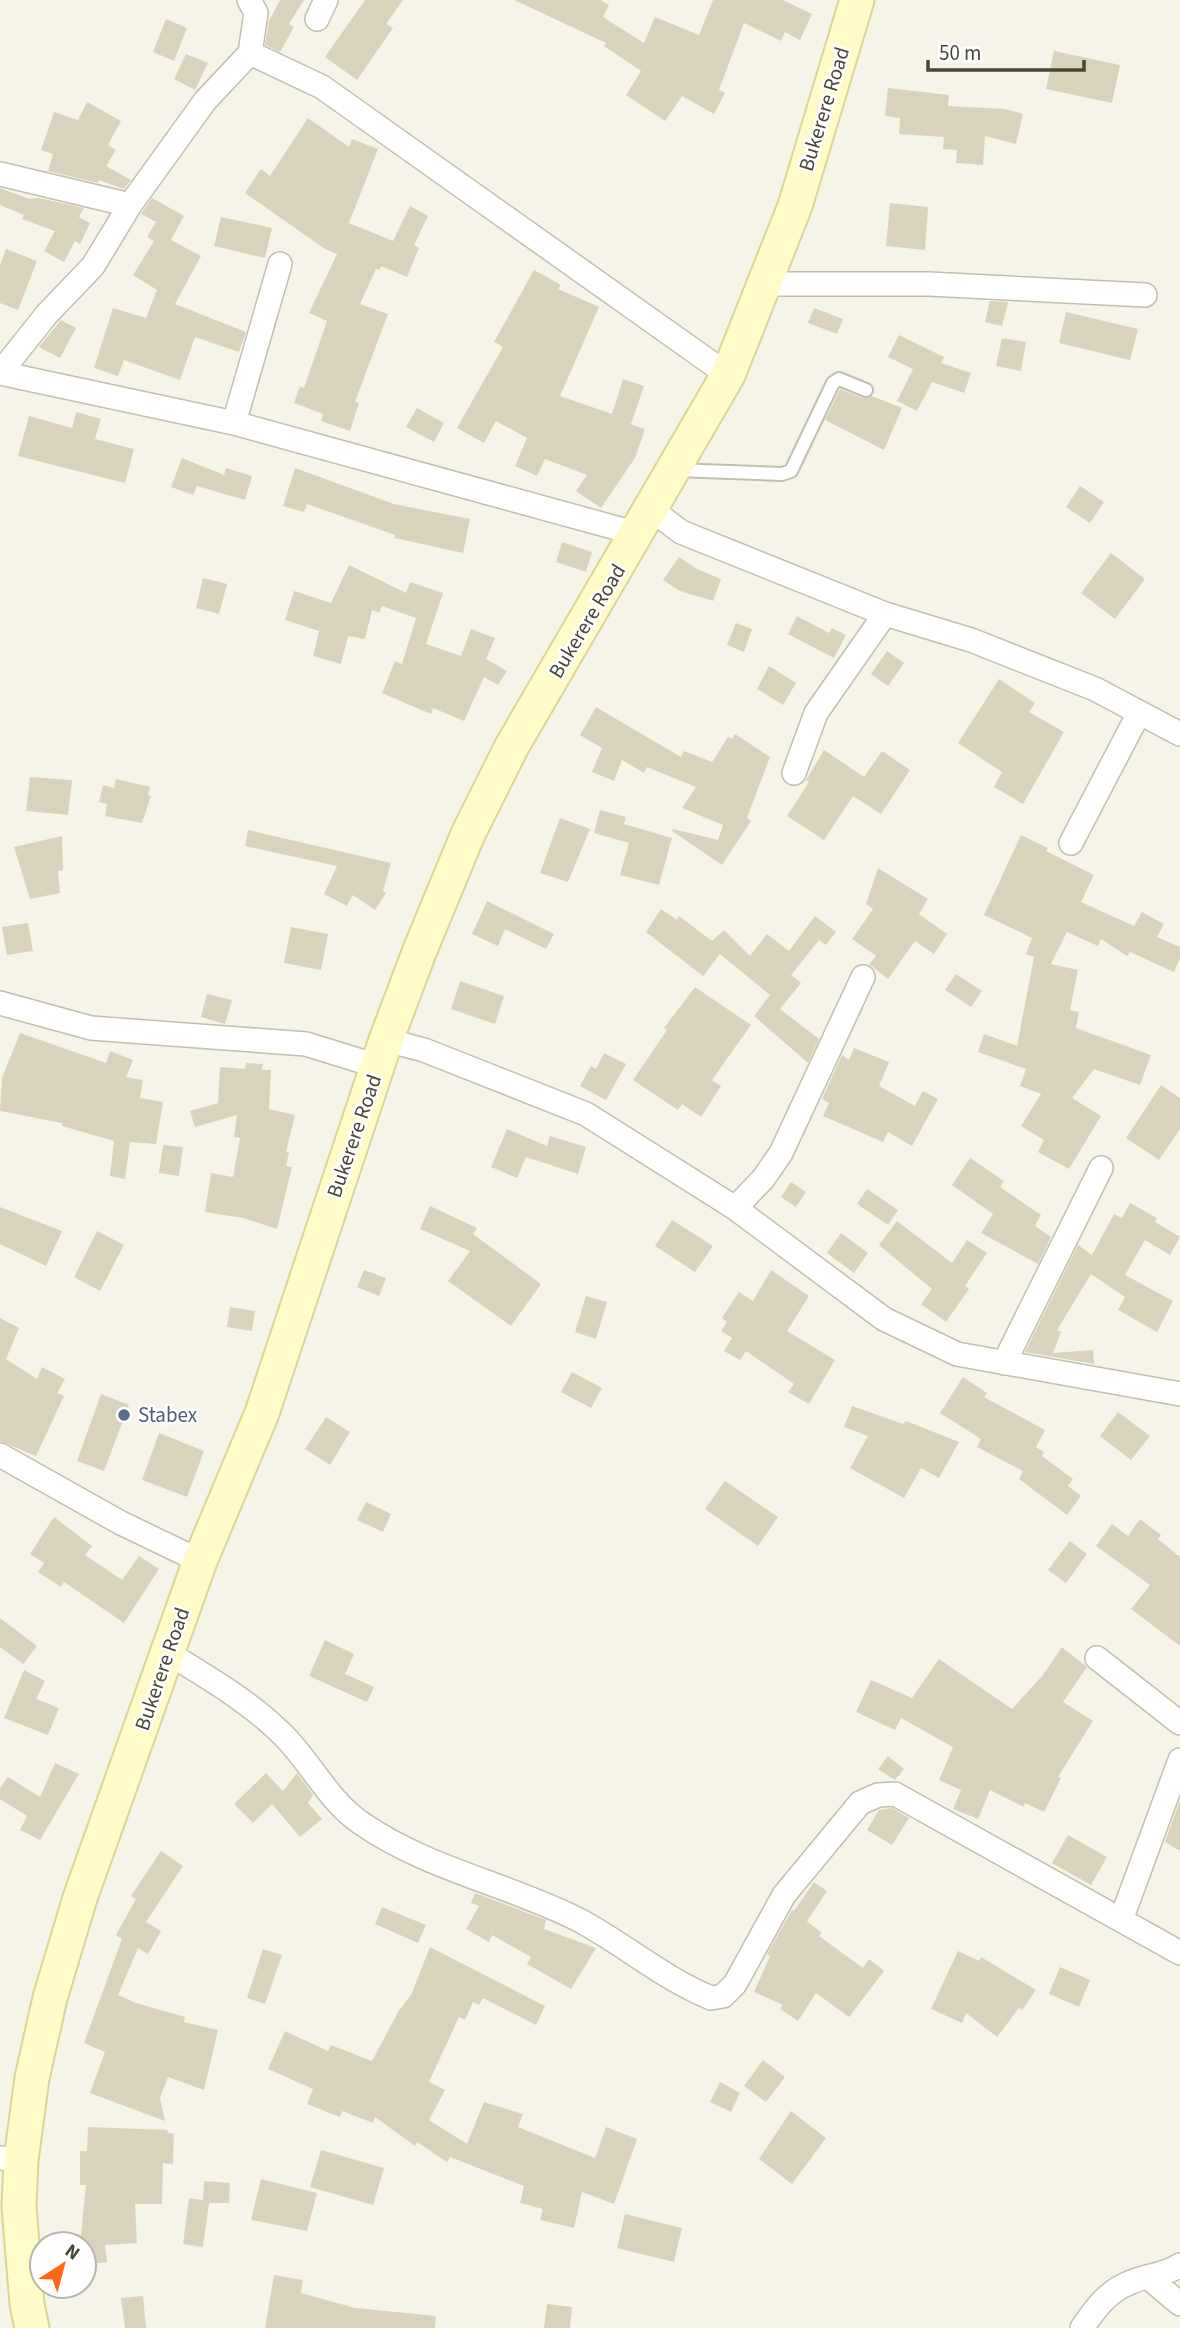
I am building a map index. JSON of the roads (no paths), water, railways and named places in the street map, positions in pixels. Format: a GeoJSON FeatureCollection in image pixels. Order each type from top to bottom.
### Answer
{"type":"FeatureCollection","features":[{"type":"Feature","properties":{"kind":"main road","name":"Bukerere Road"},"geometry":{"type":"LineString","coordinates":[[32,2328],[27,2305],[19,2207],[11,2159],[50,1998],[80,1898],[200,1561],[262,1413],[381,1053],[468,834],[512,746],[676,470],[728,375],[795,206],[857,0]]}},
{"type":"Feature","properties":{"kind":"street"},"geometry":{"type":"LineString","coordinates":[[250,0],[256,13],[250,53],[205,101],[130,205],[93,266],[47,314],[0,373],[234,423],[681,532],[885,614],[971,640],[1095,689],[1180,734]]}},
{"type":"Feature","properties":{"kind":"street"},"geometry":{"type":"LineString","coordinates":[[250,53],[322,87],[728,375]]}},
{"type":"Feature","properties":{"kind":"street"},"geometry":{"type":"LineString","coordinates":[[0,174],[130,205]]}},
{"type":"Feature","properties":{"kind":"street"},"geometry":{"type":"LineString","coordinates":[[234,423],[280,264]]}},
{"type":"Feature","properties":{"kind":"street"},"geometry":{"type":"LineString","coordinates":[[763,284],[929,284],[1145,295]]}},
{"type":"Feature","properties":{"kind":"street"},"geometry":{"type":"LineString","coordinates":[[793,773],[816,713],[885,614]]}},
{"type":"Feature","properties":{"kind":"street"},"geometry":{"type":"LineString","coordinates":[[1071,843],[1139,713]]}},
{"type":"Feature","properties":{"kind":"street"},"geometry":{"type":"LineString","coordinates":[[735,1208],[763,1179],[781,1153],[863,978]]}},
{"type":"Feature","properties":{"kind":"street"},"geometry":{"type":"LineString","coordinates":[[0,1003],[90,1028],[306,1044],[381,1053],[436,1054],[586,1115],[735,1208],[884,1319],[957,1354],[1180,1394]]}},
{"type":"Feature","properties":{"kind":"street"},"geometry":{"type":"LineString","coordinates":[[1004,1363],[1101,1168]]}},
{"type":"Feature","properties":{"kind":"street"},"geometry":{"type":"LineString","coordinates":[[0,1455],[121,1523],[200,1561]]}},
{"type":"Feature","properties":{"kind":"street"},"geometry":{"type":"LineString","coordinates":[[168,1653],[241,1698],[282,1734],[335,1801],[360,1823],[411,1853],[579,1921],[711,1998],[723,1996],[735,1984],[784,1895],[860,1802],[878,1795],[895,1794],[1180,1953]]}},
{"type":"Feature","properties":{"kind":"street"},"geometry":{"type":"LineString","coordinates":[[1097,1658],[1180,1723]]}},
{"type":"Feature","properties":{"kind":"street"},"geometry":{"type":"LineString","coordinates":[[1121,1920],[1180,1760]]}},
{"type":"Feature","properties":{"kind":"street"},"geometry":{"type":"LineString","coordinates":[[1083,2328],[1105,2297],[1130,2282],[1149,2278],[1180,2265]]}},
{"type":"Feature","properties":{"kind":"street"},"geometry":{"type":"LineString","coordinates":[[1149,2278],[1180,2304]]}},
{"type":"Feature","properties":{"kind":"lane"},"geometry":{"type":"LineString","coordinates":[[676,470],[782,474],[791,471],[833,383],[839,379],[866,390]]}},
{"type":"Feature","properties":{"kind":"place","name":"Stabex"},"geometry":{"type":"Point","coordinates":[124,1415]}}]}
